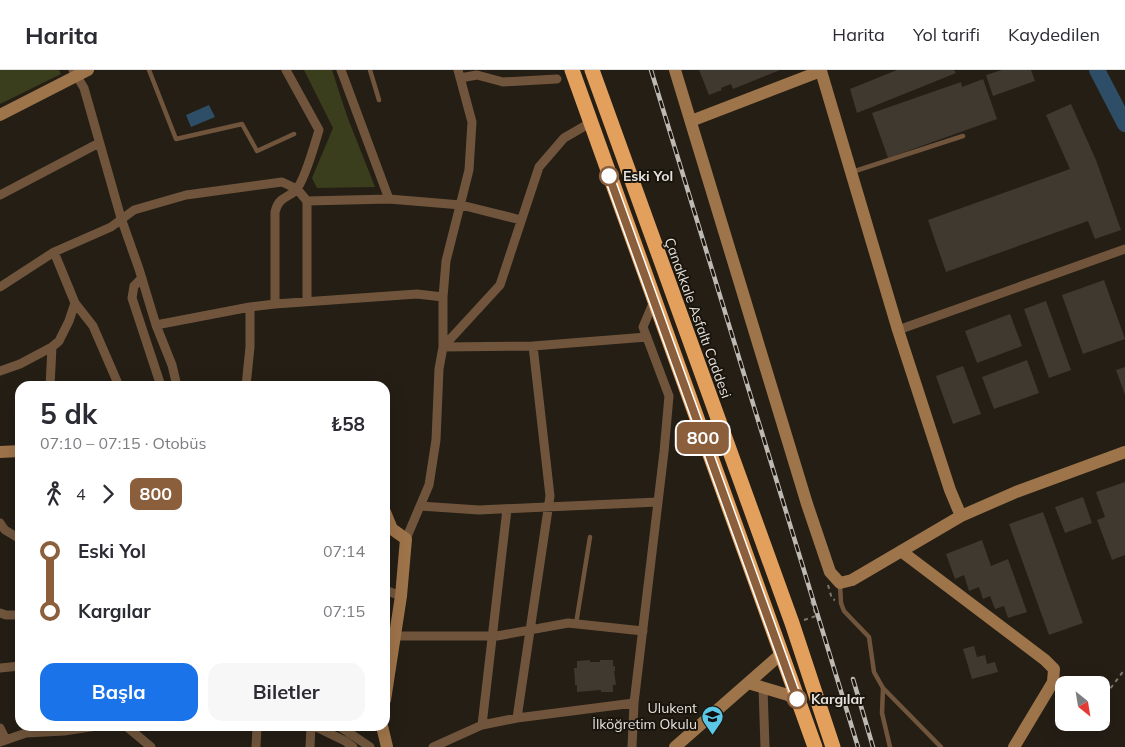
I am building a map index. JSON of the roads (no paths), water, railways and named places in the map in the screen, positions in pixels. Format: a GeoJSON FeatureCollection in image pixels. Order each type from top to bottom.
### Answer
{"type":"FeatureCollection","features":[{"type":"Feature","properties":{"kind":"highway"},"geometry":{"type":"LineString","coordinates":[[572,70],[815,747]]}},
{"type":"Feature","properties":{"kind":"highway","name":"Çanakkale Asfaltı Caddesi"},"geometry":{"type":"LineString","coordinates":[[592,70],[792,623],[833,747]]}},
{"type":"Feature","properties":{"kind":"street"},"geometry":{"type":"LineString","coordinates":[[275,304],[275,212],[277,203],[296,189],[311,156],[319,130],[286,70]]}},
{"type":"Feature","properties":{"kind":"street"},"geometry":{"type":"LineString","coordinates":[[341,70],[388,199]]}},
{"type":"Feature","properties":{"kind":"street"},"geometry":{"type":"LineString","coordinates":[[675,70],[807,504],[834,583],[852,580],[961,516],[1016,492],[1125,452]]}},
{"type":"Feature","properties":{"kind":"street"},"geometry":{"type":"LineString","coordinates":[[691,121],[823,71],[898,330],[950,490],[961,516]]}},
{"type":"Feature","properties":{"kind":"street"},"geometry":{"type":"LineString","coordinates":[[0,115],[79,72],[121,218],[176,381]]}},
{"type":"Feature","properties":{"kind":"street"},"geometry":{"type":"LineString","coordinates":[[390,664],[401,596],[406,539],[429,485],[436,440],[439,368],[443,347],[443,297],[446,261],[469,170],[472,122],[459,74],[477,75],[503,82],[557,79]]}},
{"type":"Feature","properties":{"kind":"street"},"geometry":{"type":"LineString","coordinates":[[443,347],[500,285],[539,167],[564,138],[590,122]]}},
{"type":"Feature","properties":{"kind":"street"},"geometry":{"type":"LineString","coordinates":[[0,195],[99,143]]}},
{"type":"Feature","properties":{"kind":"street"},"geometry":{"type":"LineString","coordinates":[[0,287],[54,252],[111,227],[134,210],[186,195],[282,182],[296,189],[307,201],[307,301]]}},
{"type":"Feature","properties":{"kind":"street"},"geometry":{"type":"LineString","coordinates":[[307,201],[388,199],[461,205],[521,220]]}},
{"type":"Feature","properties":{"kind":"street"},"geometry":{"type":"LineString","coordinates":[[898,330],[1125,249]]}},
{"type":"Feature","properties":{"kind":"street"},"geometry":{"type":"LineString","coordinates":[[54,252],[75,303],[93,326],[117,381]]}},
{"type":"Feature","properties":{"kind":"street"},"geometry":{"type":"LineString","coordinates":[[142,278],[134,286],[132,298],[159,381]]}},
{"type":"Feature","properties":{"kind":"street"},"geometry":{"type":"LineString","coordinates":[[156,325],[275,304],[417,294],[443,297]]}},
{"type":"Feature","properties":{"kind":"street"},"geometry":{"type":"LineString","coordinates":[[632,747],[634,703],[669,396],[643,327],[654,301]]}},
{"type":"Feature","properties":{"kind":"street"},"geometry":{"type":"LineString","coordinates":[[0,371],[20,364],[52,347],[59,341],[75,303]]}},
{"type":"Feature","properties":{"kind":"street"},"geometry":{"type":"LineString","coordinates":[[247,381],[250,347],[250,307]]}},
{"type":"Feature","properties":{"kind":"street"},"geometry":{"type":"LineString","coordinates":[[443,347],[533,346],[647,337]]}},
{"type":"Feature","properties":{"kind":"street"},"geometry":{"type":"LineString","coordinates":[[517,718],[550,496],[533,346]]}},
{"type":"Feature","properties":{"kind":"street"},"geometry":{"type":"LineString","coordinates":[[50,381],[52,347]]}},
{"type":"Feature","properties":{"kind":"street"},"geometry":{"type":"LineString","coordinates":[[0,452],[15,451]]}},
{"type":"Feature","properties":{"kind":"street"},"geometry":{"type":"LineString","coordinates":[[420,506],[478,510],[658,502]]}},
{"type":"Feature","properties":{"kind":"street"},"geometry":{"type":"LineString","coordinates":[[482,725],[507,509]]}},
{"type":"Feature","properties":{"kind":"street"},"geometry":{"type":"LineString","coordinates":[[0,523],[5,530],[15,536]]}},
{"type":"Feature","properties":{"kind":"street"},"geometry":{"type":"LineString","coordinates":[[390,523],[392,528],[406,539]]}},
{"type":"Feature","properties":{"kind":"street"},"geometry":{"type":"LineString","coordinates":[[901,551],[1045,660],[1054,669],[1053,682],[1014,747]]}},
{"type":"Feature","properties":{"kind":"street"},"geometry":{"type":"LineString","coordinates":[[390,592],[401,596]]}},
{"type":"Feature","properties":{"kind":"street"},"geometry":{"type":"LineString","coordinates":[[0,612],[6,615],[15,615]]}},
{"type":"Feature","properties":{"kind":"street"},"geometry":{"type":"LineString","coordinates":[[394,636],[492,636],[568,623],[643,631]]}},
{"type":"Feature","properties":{"kind":"street"},"geometry":{"type":"LineString","coordinates":[[675,747],[781,654]]}},
{"type":"Feature","properties":{"kind":"street"},"geometry":{"type":"LineString","coordinates":[[0,668],[15,666]]}},
{"type":"Feature","properties":{"kind":"street"},"geometry":{"type":"LineString","coordinates":[[748,683],[788,695],[798,703]]}},
{"type":"Feature","properties":{"kind":"street"},"geometry":{"type":"LineString","coordinates":[[763,688],[765,747]]}},
{"type":"Feature","properties":{"kind":"street"},"geometry":{"type":"LineString","coordinates":[[433,747],[482,725],[517,718],[634,703]]}},
{"type":"Feature","properties":{"kind":"street"},"geometry":{"type":"LineString","coordinates":[[0,728],[3,741],[26,734],[60,731]]}},
{"type":"Feature","properties":{"kind":"street"},"geometry":{"type":"LineString","coordinates":[[132,731],[151,747]]}},
{"type":"Feature","properties":{"kind":"street"},"geometry":{"type":"LineString","coordinates":[[256,747],[257,731]]}},
{"type":"Feature","properties":{"kind":"street"},"geometry":{"type":"LineString","coordinates":[[310,747],[312,731]]}},
{"type":"Feature","properties":{"kind":"street"},"geometry":{"type":"LineString","coordinates":[[323,731],[353,747]]}},
{"type":"Feature","properties":{"kind":"street"},"geometry":{"type":"LineString","coordinates":[[346,731],[370,747]]}},
{"type":"Feature","properties":{"kind":"street"},"geometry":{"type":"LineString","coordinates":[[383,731],[387,747]]}},
{"type":"Feature","properties":{"kind":"lane"},"geometry":{"type":"LineString","coordinates":[[148,70],[176,139],[242,124],[257,151],[294,134]]}},
{"type":"Feature","properties":{"kind":"lane"},"geometry":{"type":"LineString","coordinates":[[370,70],[379,100]]}},
{"type":"Feature","properties":{"kind":"lane"},"geometry":{"type":"LineString","coordinates":[[851,172],[962,136]]}},
{"type":"Feature","properties":{"kind":"lane"},"geometry":{"type":"LineString","coordinates":[[576,624],[590,537]]}},
{"type":"Feature","properties":{"kind":"lane"},"geometry":{"type":"LineString","coordinates":[[834,583],[844,611],[869,638],[874,672],[883,688],[941,747]]}},
{"type":"Feature","properties":{"kind":"lane"},"geometry":{"type":"LineString","coordinates":[[883,688],[882,713],[890,747]]}},
{"type":"Feature","properties":{"kind":"water"},"geometry":{"type":"Polygon","coordinates":[[[209,105],[215,117],[191,127],[186,115],[209,105]]]}},
{"type":"Feature","properties":{"kind":"waterway"},"geometry":{"type":"LineString","coordinates":[[1097,70],[1125,124]]}},
{"type":"Feature","properties":{"kind":"railway"},"geometry":{"type":"LineString","coordinates":[[651,70],[858,747]]}},
{"type":"Feature","properties":{"kind":"railway"},"geometry":{"type":"LineString","coordinates":[[853,679],[873,747]]}},
{"type":"Feature","properties":{"kind":"place","name":"Eski Yol"},"geometry":{"type":"Point","coordinates":[609,176]}},
{"type":"Feature","properties":{"kind":"place","name":"Kargılar"},"geometry":{"type":"Point","coordinates":[797,699]}},
{"type":"Feature","properties":{"kind":"place","name":"Ulukent İlköğretim Okulu"},"geometry":{"type":"Point","coordinates":[713,735]}}]}
